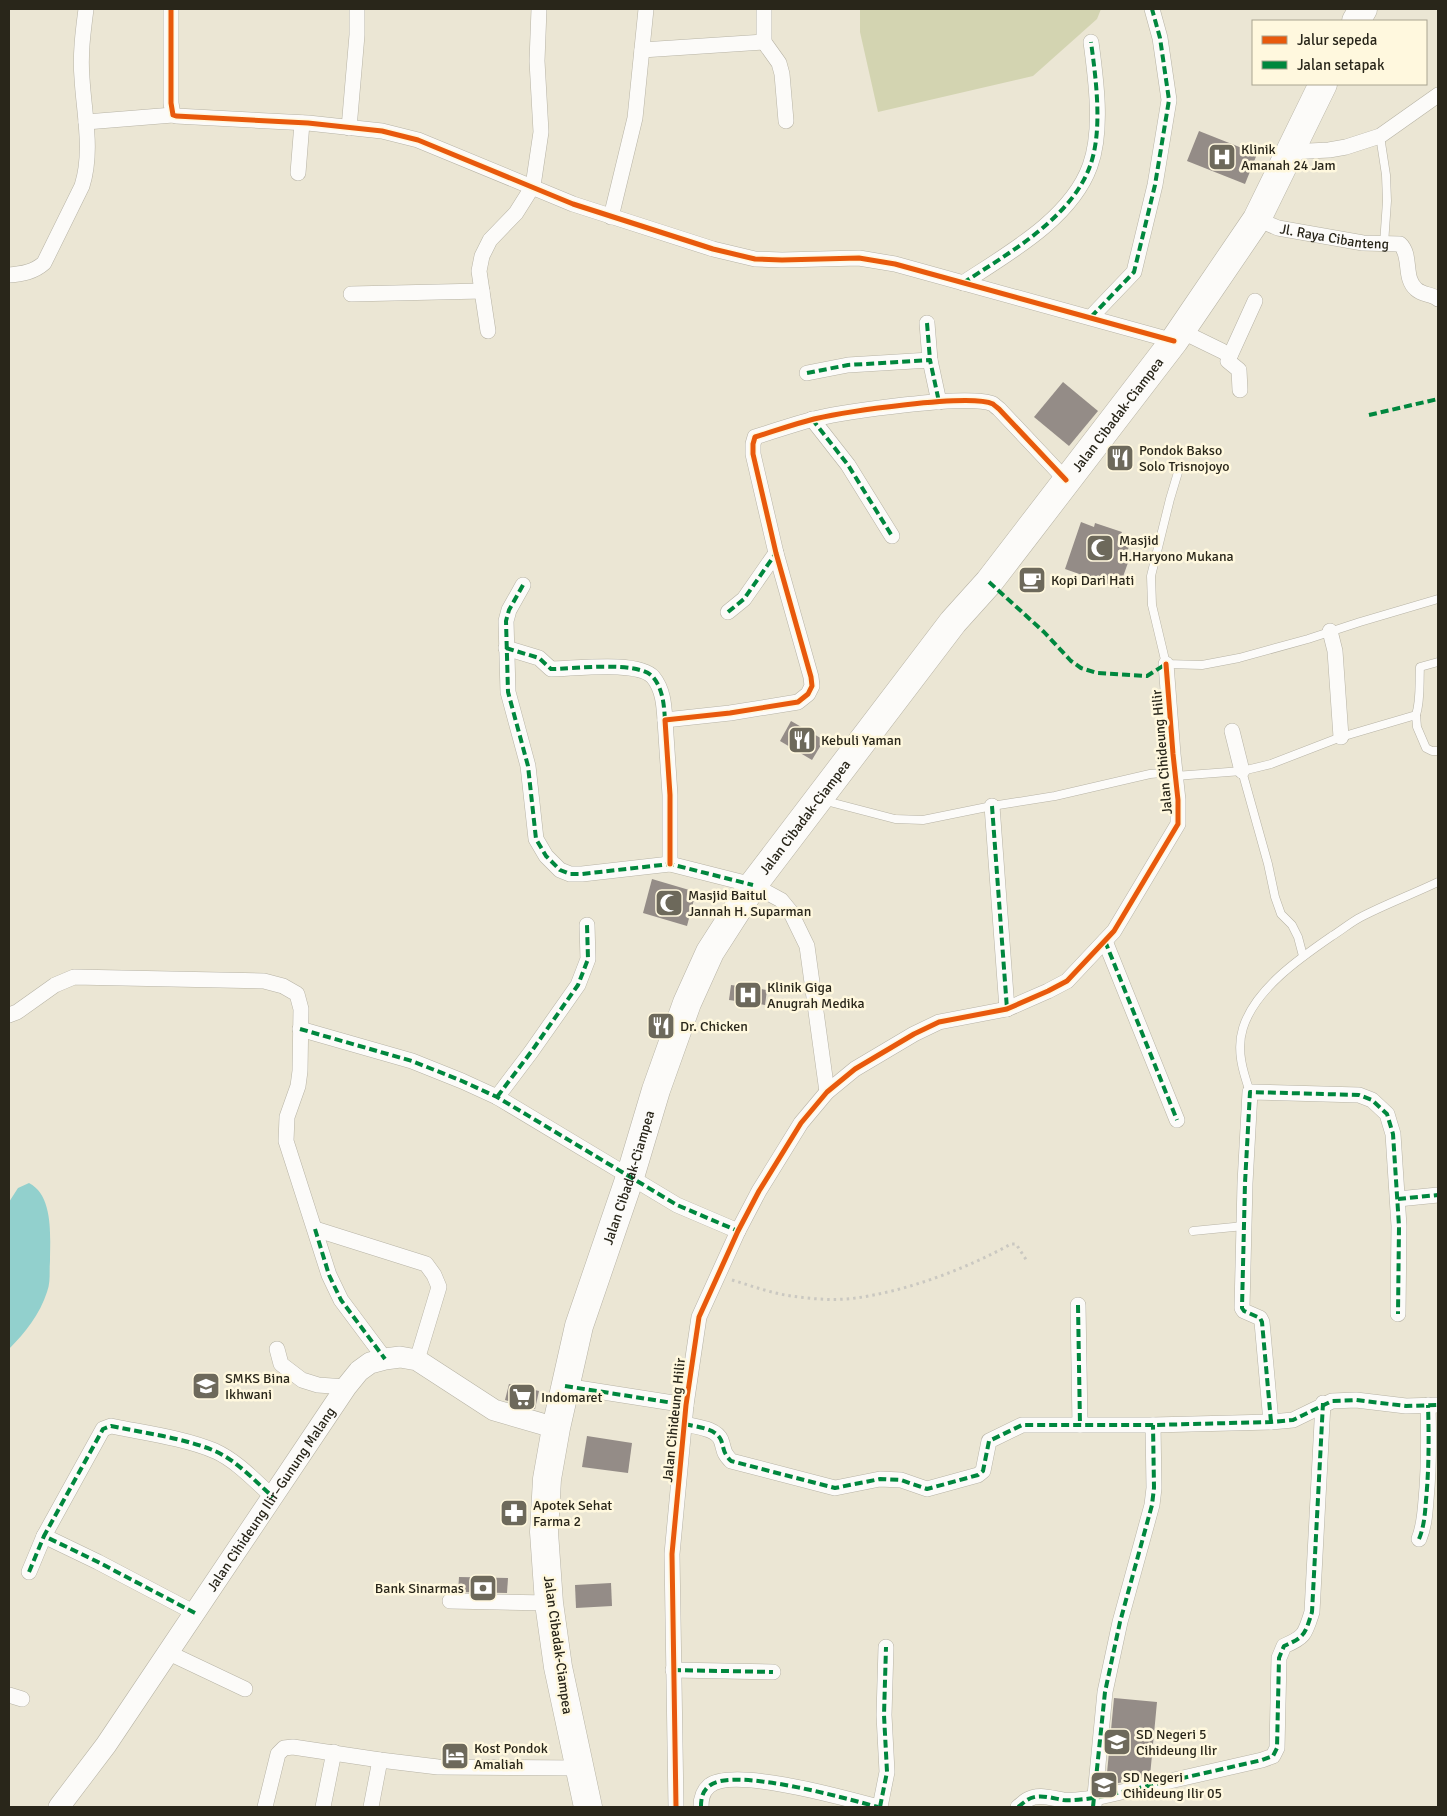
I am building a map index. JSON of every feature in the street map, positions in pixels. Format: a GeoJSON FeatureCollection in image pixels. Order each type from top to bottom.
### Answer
{"type":"FeatureCollection","features":[{"type":"Feature","properties":{"kind":"highway"},"geometry":{"type":"LineString","coordinates":[[1357,20],[1363,9]]}},
{"type":"Feature","properties":{"kind":"highway","name":"Jalan Cibadak-Ciampea"},"geometry":{"type":"LineString","coordinates":[[588,1807],[558,1668],[549,1603],[544,1532],[546,1479],[579,1326],[630,1177],[656,1090],[687,1003],[710,952],[753,885],[953,622],[990,582],[1177,336],[1256,219],[1322,85]]}},
{"type":"Feature","properties":{"kind":"main road","name":"Jalan Cihideung Ilir–Gunung Malang"},"geometry":{"type":"LineString","coordinates":[[59,1807],[106,1745],[346,1386],[358,1372],[370,1363],[385,1358],[417,1360],[494,1410],[556,1428]]}},
{"type":"Feature","properties":{"kind":"street"},"geometry":{"type":"LineString","coordinates":[[9,275],[31,271],[44,263],[82,186],[88,156],[81,60],[82,33],[86,9]]}},
{"type":"Feature","properties":{"kind":"street"},"geometry":{"type":"LineString","coordinates":[[171,9],[171,103],[173,115]]}},
{"type":"Feature","properties":{"kind":"street"},"geometry":{"type":"LineString","coordinates":[[349,128],[357,35],[357,9]]}},
{"type":"Feature","properties":{"kind":"street"},"geometry":{"type":"LineString","coordinates":[[488,331],[479,271],[482,256],[490,240],[516,214],[533,186],[541,132],[537,61],[538,9]]}},
{"type":"Feature","properties":{"kind":"street"},"geometry":{"type":"LineString","coordinates":[[611,217],[635,118],[646,9]]}},
{"type":"Feature","properties":{"kind":"street"},"geometry":{"type":"LineString","coordinates":[[764,9],[764,42],[779,63],[782,74],[786,121]]}},
{"type":"Feature","properties":{"kind":"street"},"geometry":{"type":"LineString","coordinates":[[1090,318],[1134,272],[1155,185],[1169,100],[1160,38],[1152,9]]}},
{"type":"Feature","properties":{"kind":"street"},"geometry":{"type":"LineString","coordinates":[[642,50],[764,42]]}},
{"type":"Feature","properties":{"kind":"street"},"geometry":{"type":"LineString","coordinates":[[963,283],[1008,254],[1044,226],[1077,192],[1085,177],[1094,148],[1097,108],[1091,42]]}},
{"type":"Feature","properties":{"kind":"street"},"geometry":{"type":"LineString","coordinates":[[1288,152],[1338,148],[1380,136],[1438,95]]}},
{"type":"Feature","properties":{"kind":"street"},"geometry":{"type":"LineString","coordinates":[[86,122],[173,115],[302,123],[382,131],[418,140],[573,204],[713,249],[755,259],[859,258],[895,264],[1090,318],[1177,336],[1222,351],[1230,356]]}},
{"type":"Feature","properties":{"kind":"street"},"geometry":{"type":"LineString","coordinates":[[298,173],[302,123]]}},
{"type":"Feature","properties":{"kind":"street","name":"Jl. Raya Cibanteng"},"geometry":{"type":"LineString","coordinates":[[1256,219],[1278,228],[1363,243],[1402,245],[1405,249],[1411,282],[1415,289],[1438,299]]}},
{"type":"Feature","properties":{"kind":"street"},"geometry":{"type":"LineString","coordinates":[[351,294],[482,291]]}},
{"type":"Feature","properties":{"kind":"street"},"geometry":{"type":"LineString","coordinates":[[1240,390],[1239,370],[1228,361],[1255,301]]}},
{"type":"Feature","properties":{"kind":"street"},"geometry":{"type":"LineString","coordinates":[[927,323],[930,360],[939,402]]}},
{"type":"Feature","properties":{"kind":"street"},"geometry":{"type":"LineString","coordinates":[[806,373],[848,365],[930,360]]}},
{"type":"Feature","properties":{"kind":"street"},"geometry":{"type":"LineString","coordinates":[[665,720],[730,713],[798,702],[808,694],[812,686],[776,553],[753,454],[755,437],[812,419],[851,412],[963,400],[993,404],[1066,480]]}},
{"type":"Feature","properties":{"kind":"street"},"geometry":{"type":"LineString","coordinates":[[812,419],[848,465],[892,536]]}},
{"type":"Feature","properties":{"kind":"street"},"geometry":{"type":"LineString","coordinates":[[728,612],[744,599],[776,553]]}},
{"type":"Feature","properties":{"kind":"street"},"geometry":{"type":"LineString","coordinates":[[523,585],[509,610],[506,621],[508,692],[528,766],[536,839],[546,856],[560,870],[570,874],[670,864],[753,885],[781,900],[790,911],[807,946],[827,1092]]}},
{"type":"Feature","properties":{"kind":"street"},"geometry":{"type":"LineString","coordinates":[[1330,631],[1335,651],[1341,737]]}},
{"type":"Feature","properties":{"kind":"street"},"geometry":{"type":"LineString","coordinates":[[506,648],[539,658],[551,670],[616,666],[648,672],[657,682],[661,691],[665,720],[670,795],[670,864]]}},
{"type":"Feature","properties":{"kind":"street","name":"Jalan Cihideung Hilir"},"geometry":{"type":"LineString","coordinates":[[676,1807],[672,1554],[686,1405],[699,1317],[738,1230],[759,1191],[801,1123],[827,1092],[855,1069],[914,1034],[939,1022],[1007,1009],[1067,981],[1114,931],[1176,831],[1179,818],[1166,664]]}},
{"type":"Feature","properties":{"kind":"street"},"geometry":{"type":"LineString","coordinates":[[1232,730],[1242,772]]}},
{"type":"Feature","properties":{"kind":"street"},"geometry":{"type":"LineString","coordinates":[[992,806],[1007,1009]]}},
{"type":"Feature","properties":{"kind":"street"},"geometry":{"type":"LineString","coordinates":[[497,1097],[578,985],[588,958],[587,926]]}},
{"type":"Feature","properties":{"kind":"street"},"geometry":{"type":"LineString","coordinates":[[1105,941],[1177,1120]]}},
{"type":"Feature","properties":{"kind":"street"},"geometry":{"type":"LineString","coordinates":[[9,1015],[17,1012],[55,986],[74,977],[264,981],[283,986],[296,994],[300,1009],[300,1070],[298,1086],[288,1117],[286,1141],[330,1275],[341,1300],[385,1358]]}},
{"type":"Feature","properties":{"kind":"street"},"geometry":{"type":"LineString","coordinates":[[300,1030],[433,1068],[497,1097],[677,1205],[738,1230]]}},
{"type":"Feature","properties":{"kind":"street"},"geometry":{"type":"LineString","coordinates":[[1271,1422],[1262,1322],[1260,1318],[1242,1308],[1250,1092],[1359,1095],[1372,1100],[1387,1114],[1393,1134],[1398,1199],[1398,1314]]}},
{"type":"Feature","properties":{"kind":"street"},"geometry":{"type":"LineString","coordinates":[[1398,1199],[1438,1195]]}},
{"type":"Feature","properties":{"kind":"street"},"geometry":{"type":"LineString","coordinates":[[315,1229],[426,1264],[434,1275],[439,1287],[417,1360]]}},
{"type":"Feature","properties":{"kind":"street"},"geometry":{"type":"LineString","coordinates":[[1078,1305],[1080,1425]]}},
{"type":"Feature","properties":{"kind":"street"},"geometry":{"type":"LineString","coordinates":[[277,1349],[281,1364],[302,1380],[318,1385],[346,1386]]}},
{"type":"Feature","properties":{"kind":"street"},"geometry":{"type":"LineString","coordinates":[[565,1386],[686,1405]]}},
{"type":"Feature","properties":{"kind":"street"},"geometry":{"type":"LineString","coordinates":[[685,1424],[715,1432],[720,1438],[723,1452],[731,1461],[835,1488],[880,1479],[900,1480],[927,1489],[978,1475],[983,1471],[989,1441],[1017,1426],[1271,1422],[1293,1420],[1332,1400],[1356,1400],[1406,1406],[1433,1405],[1429,1436],[1428,1480],[1423,1530],[1419,1539]]}},
{"type":"Feature","properties":{"kind":"street"},"geometry":{"type":"LineString","coordinates":[[1018,1807],[1028,1799],[1042,1796],[1062,1800],[1094,1802],[1273,1756],[1277,1748],[1279,1658],[1284,1646],[1299,1639],[1306,1629],[1312,1612],[1323,1403]]}},
{"type":"Feature","properties":{"kind":"street"},"geometry":{"type":"LineString","coordinates":[[1094,1802],[1105,1692],[1114,1656],[1115,1640],[1152,1505],[1154,1488],[1153,1425]]}},
{"type":"Feature","properties":{"kind":"street"},"geometry":{"type":"LineString","coordinates":[[30,1572],[44,1536],[106,1426],[191,1443],[216,1452],[234,1463],[273,1497]]}},
{"type":"Feature","properties":{"kind":"street"},"geometry":{"type":"LineString","coordinates":[[44,1536],[196,1613]]}},
{"type":"Feature","properties":{"kind":"street"},"geometry":{"type":"LineString","coordinates":[[450,1601],[549,1603]]}},
{"type":"Feature","properties":{"kind":"street"},"geometry":{"type":"LineString","coordinates":[[701,1807],[701,1799],[710,1785],[735,1780],[768,1782],[795,1787],[879,1807],[887,1772],[884,1715],[886,1647]]}},
{"type":"Feature","properties":{"kind":"street"},"geometry":{"type":"LineString","coordinates":[[169,1653],[245,1688]]}},
{"type":"Feature","properties":{"kind":"street"},"geometry":{"type":"LineString","coordinates":[[673,1670],[773,1672]]}},
{"type":"Feature","properties":{"kind":"street"},"geometry":{"type":"LineString","coordinates":[[265,1807],[278,1754],[284,1748],[293,1747],[380,1760],[447,1767],[579,1768]]}},
{"type":"Feature","properties":{"kind":"street"},"geometry":{"type":"LineString","coordinates":[[323,1807],[334,1752]]}},
{"type":"Feature","properties":{"kind":"street"},"geometry":{"type":"LineString","coordinates":[[371,1807],[380,1760]]}},
{"type":"Feature","properties":{"kind":"lane"},"geometry":{"type":"LineString","coordinates":[[1380,136],[1386,175],[1387,201],[1384,244]]}},
{"type":"Feature","properties":{"kind":"lane","name":"Jalan Cihideung Hilir"},"geometry":{"type":"LineString","coordinates":[[1166,664],[1152,605],[1151,576],[1179,469]]}},
{"type":"Feature","properties":{"kind":"lane"},"geometry":{"type":"LineString","coordinates":[[1166,664],[1202,665],[1219,663],[1300,642],[1330,631],[1438,599]]}},
{"type":"Feature","properties":{"kind":"lane"},"geometry":{"type":"LineString","coordinates":[[1438,662],[1420,667],[1421,681],[1416,715],[1417,727],[1426,748],[1438,751]]}},
{"type":"Feature","properties":{"kind":"lane"},"geometry":{"type":"LineString","coordinates":[[819,799],[872,814],[908,821],[923,820],[992,806],[1056,796],[1150,774],[1162,773],[1175,776],[1242,772],[1271,764],[1341,737],[1416,715]]}},
{"type":"Feature","properties":{"kind":"lane"},"geometry":{"type":"LineString","coordinates":[[1242,772],[1268,864],[1275,897],[1281,914],[1295,931],[1303,956]]}},
{"type":"Feature","properties":{"kind":"lane"},"geometry":{"type":"LineString","coordinates":[[1250,1092],[1242,1068],[1240,1050],[1243,1028],[1251,1011],[1262,995],[1288,968],[1303,956],[1359,918],[1438,882]]}},
{"type":"Feature","properties":{"kind":"lane"},"geometry":{"type":"LineString","coordinates":[[1193,1231],[1244,1226]]}},
{"type":"Feature","properties":{"kind":"path"},"geometry":{"type":"LineString","coordinates":[[717,1276],[790,1296],[836,1300],[880,1294],[962,1268],[1011,1244],[1016,1244],[1026,1261]]}},
{"type":"Feature","properties":{"kind":"green space"},"geometry":{"type":"Polygon","coordinates":[[[860,9],[1101,9],[1097,19],[1033,76],[878,112],[860,32],[860,9]]]}},
{"type":"Feature","properties":{"kind":"water"},"geometry":{"type":"Polygon","coordinates":[[[29,1183],[43,1197],[47,1207],[50,1229],[50,1276],[47,1292],[36,1315],[9,1349],[9,1202],[18,1188],[29,1183]]]}},
{"type":"Feature","properties":{"kind":"building","name":"Klinik Amanah 24 Jam"},"geometry":{"type":"Polygon","coordinates":[[[1199,131],[1257,154],[1245,184],[1187,161],[1199,131]]]}},
{"type":"Feature","properties":{"kind":"building"},"geometry":{"type":"Polygon","coordinates":[[[1063,382],[1098,411],[1069,446],[1034,417],[1063,382]]]}},
{"type":"Feature","properties":{"kind":"building","name":"Masjid H.Haryono Mukana"},"geometry":{"type":"Polygon","coordinates":[[[1081,522],[1094,527],[1095,523],[1122,532],[1120,536],[1131,540],[1126,556],[1130,557],[1119,588],[1065,569],[1081,522]]]}},
{"type":"Feature","properties":{"kind":"building","name":"Kebuli Yaman"},"geometry":{"type":"Polygon","coordinates":[[[791,721],[824,740],[812,760],[780,741],[791,721]]]}},
{"type":"Feature","properties":{"kind":"building","name":"Masjid Baitul Jannah H. Suparman"},"geometry":{"type":"Polygon","coordinates":[[[652,879],[696,892],[687,926],[643,913],[652,879]]]}},
{"type":"Feature","properties":{"kind":"building","name":"Klinik Giga Anugrah Medika"},"geometry":{"type":"Polygon","coordinates":[[[731,985],[767,990],[765,1005],[729,1000],[731,985]]]}},
{"type":"Feature","properties":{"kind":"building","name":"Dr. Chicken"},"geometry":{"type":"Polygon","coordinates":[[[657,1013],[666,1016],[658,1037],[650,1034],[657,1013]]]}},
{"type":"Feature","properties":{"kind":"building","name":"Indomaret"},"geometry":{"type":"Polygon","coordinates":[[[509,1384],[539,1391],[535,1409],[505,1400],[509,1384]]]}},
{"type":"Feature","properties":{"kind":"building"},"geometry":{"type":"Polygon","coordinates":[[[587,1436],[632,1443],[628,1473],[582,1467],[587,1436]]]}},
{"type":"Feature","properties":{"kind":"building","name":"Bank Sinarmas"},"geometry":{"type":"Polygon","coordinates":[[[459,1577],[508,1578],[507,1593],[458,1592],[459,1577]]]}},
{"type":"Feature","properties":{"kind":"building"},"geometry":{"type":"Polygon","coordinates":[[[611,1583],[612,1606],[576,1608],[575,1585],[611,1583]]]}},
{"type":"Feature","properties":{"kind":"building","name":"SD Negeri 5 Cihideung Ilir"},"geometry":{"type":"Polygon","coordinates":[[[1114,1698],[1157,1702],[1150,1776],[1136,1779],[1127,1778],[1127,1781],[1110,1785],[1106,1784],[1114,1698]]]}},
{"type":"Feature","properties":{"kind":"marked path"},"geometry":{"type":"LineString","coordinates":[[1091,317],[1134,272],[1155,185],[1169,100],[1160,38],[1152,9]]}},
{"type":"Feature","properties":{"kind":"marked path"},"geometry":{"type":"LineString","coordinates":[[963,283],[1018,247],[1053,219],[1081,185],[1090,166],[1096,137],[1097,105],[1091,42]]}},
{"type":"Feature","properties":{"kind":"marked path"},"geometry":{"type":"LineString","coordinates":[[927,323],[930,360]]}},
{"type":"Feature","properties":{"kind":"marked path"},"geometry":{"type":"LineString","coordinates":[[807,373],[848,365],[930,360],[939,402]]}},
{"type":"Feature","properties":{"kind":"marked path"},"geometry":{"type":"LineString","coordinates":[[1369,415],[1438,399]]}},
{"type":"Feature","properties":{"kind":"marked path"},"geometry":{"type":"LineString","coordinates":[[812,419],[848,465],[892,536]]}},
{"type":"Feature","properties":{"kind":"marked path"},"geometry":{"type":"LineString","coordinates":[[728,612],[744,599],[776,553]]}},
{"type":"Feature","properties":{"kind":"marked path"},"geometry":{"type":"LineString","coordinates":[[989,582],[1044,632],[1071,661],[1081,668],[1097,673],[1147,676],[1166,664]]}},
{"type":"Feature","properties":{"kind":"marked path"},"geometry":{"type":"LineString","coordinates":[[523,585],[509,610],[506,621],[508,692],[528,766],[536,839],[546,856],[560,870],[570,874],[670,864],[753,885]]}},
{"type":"Feature","properties":{"kind":"marked path"},"geometry":{"type":"LineString","coordinates":[[506,648],[539,658],[551,669],[620,667],[645,672],[653,677],[659,687],[665,720]]}},
{"type":"Feature","properties":{"kind":"marked path"},"geometry":{"type":"LineString","coordinates":[[992,806],[1007,1009]]}},
{"type":"Feature","properties":{"kind":"marked path"},"geometry":{"type":"LineString","coordinates":[[497,1097],[578,985],[588,959],[587,925]]}},
{"type":"Feature","properties":{"kind":"marked path"},"geometry":{"type":"LineString","coordinates":[[1105,941],[1177,1120]]}},
{"type":"Feature","properties":{"kind":"marked path"},"geometry":{"type":"LineString","coordinates":[[300,1029],[412,1061],[497,1097],[677,1205],[738,1231]]}},
{"type":"Feature","properties":{"kind":"marked path"},"geometry":{"type":"LineString","coordinates":[[1271,1422],[1262,1322],[1260,1318],[1244,1311],[1242,1308],[1245,1183],[1250,1092],[1359,1095],[1372,1100],[1387,1114],[1393,1134],[1399,1226],[1398,1314]]}},
{"type":"Feature","properties":{"kind":"marked path"},"geometry":{"type":"LineString","coordinates":[[1398,1199],[1438,1195]]}},
{"type":"Feature","properties":{"kind":"marked path"},"geometry":{"type":"LineString","coordinates":[[315,1229],[329,1275],[341,1300],[385,1359]]}},
{"type":"Feature","properties":{"kind":"marked path"},"geometry":{"type":"LineString","coordinates":[[1078,1305],[1080,1425]]}},
{"type":"Feature","properties":{"kind":"marked path"},"geometry":{"type":"LineString","coordinates":[[565,1386],[686,1405]]}},
{"type":"Feature","properties":{"kind":"marked path"},"geometry":{"type":"LineString","coordinates":[[685,1424],[715,1433],[721,1440],[725,1453],[731,1461],[835,1488],[880,1479],[901,1480],[927,1489],[978,1475],[983,1471],[989,1441],[1022,1425],[1153,1425],[1271,1422],[1293,1420],[1332,1401],[1356,1400],[1406,1406],[1438,1405]]}},
{"type":"Feature","properties":{"kind":"marked path"},"geometry":{"type":"LineString","coordinates":[[1018,1807],[1031,1798],[1045,1797],[1067,1800],[1095,1798],[1273,1756],[1277,1748],[1279,1658],[1284,1646],[1303,1634],[1312,1612],[1323,1403]]}},
{"type":"Feature","properties":{"kind":"marked path"},"geometry":{"type":"LineString","coordinates":[[1419,1539],[1424,1520],[1427,1488],[1429,1453],[1428,1405]]}},
{"type":"Feature","properties":{"kind":"marked path"},"geometry":{"type":"LineString","coordinates":[[1093,1807],[1105,1692],[1120,1622],[1152,1505],[1154,1488],[1153,1425]]}},
{"type":"Feature","properties":{"kind":"marked path"},"geometry":{"type":"LineString","coordinates":[[195,1613],[44,1536],[103,1429],[111,1426],[157,1435],[192,1443],[215,1451],[238,1466],[273,1497]]}},
{"type":"Feature","properties":{"kind":"marked path"},"geometry":{"type":"LineString","coordinates":[[29,1572],[44,1536]]}},
{"type":"Feature","properties":{"kind":"marked path"},"geometry":{"type":"LineString","coordinates":[[880,1807],[887,1772],[884,1715],[886,1647]]}},
{"type":"Feature","properties":{"kind":"marked path"},"geometry":{"type":"LineString","coordinates":[[673,1670],[773,1672]]}},
{"type":"Feature","properties":{"kind":"marked path"},"geometry":{"type":"LineString","coordinates":[[701,1807],[702,1796],[709,1786],[722,1781],[741,1780],[791,1786],[878,1807]]}},
{"type":"Feature","properties":{"kind":"cycle path"},"geometry":{"type":"LineString","coordinates":[[171,9],[171,103],[173,115],[176,116],[308,123],[382,131],[418,140],[573,204],[713,249],[755,259],[859,258],[895,264],[1174,341]]}},
{"type":"Feature","properties":{"kind":"cycle path"},"geometry":{"type":"LineString","coordinates":[[670,864],[670,795],[665,720],[730,713],[798,702],[808,694],[812,686],[776,553],[753,454],[755,437],[814,419],[851,412],[934,402],[980,401],[993,404],[999,409],[1066,480]]}},
{"type":"Feature","properties":{"kind":"cycle path"},"geometry":{"type":"LineString","coordinates":[[676,1807],[672,1554],[686,1405],[699,1317],[738,1231],[759,1191],[801,1123],[827,1092],[855,1069],[914,1034],[939,1022],[1007,1009],[1067,981],[1114,931],[1178,824],[1178,800],[1166,664]]}},
{"type":"Feature","properties":{"kind":"place","name":"Klinik Amanah 24 Jam"},"geometry":{"type":"Point","coordinates":[1222,157]}},
{"type":"Feature","properties":{"kind":"place","name":"Pondok Bakso Solo Trisnojoyo"},"geometry":{"type":"Point","coordinates":[1120,458]}},
{"type":"Feature","properties":{"kind":"place","name":"Masjid H.Haryono Mukana"},"geometry":{"type":"Point","coordinates":[1100,548]}},
{"type":"Feature","properties":{"kind":"place","name":"Kopi Dari Hati"},"geometry":{"type":"Point","coordinates":[1032,580]}},
{"type":"Feature","properties":{"kind":"place","name":"Kebuli Yaman"},"geometry":{"type":"Point","coordinates":[802,740]}},
{"type":"Feature","properties":{"kind":"place","name":"Masjid Baitul Jannah H. Suparman"},"geometry":{"type":"Point","coordinates":[669,903]}},
{"type":"Feature","properties":{"kind":"place","name":"Klinik Giga Anugrah Medika"},"geometry":{"type":"Point","coordinates":[748,995]}},
{"type":"Feature","properties":{"kind":"place","name":"Dr. Chicken"},"geometry":{"type":"Point","coordinates":[661,1026]}},
{"type":"Feature","properties":{"kind":"place","name":"SMKS Bina Ikhwani"},"geometry":{"type":"Point","coordinates":[206,1386]}},
{"type":"Feature","properties":{"kind":"place","name":"Indomaret"},"geometry":{"type":"Point","coordinates":[522,1397]}},
{"type":"Feature","properties":{"kind":"place","name":"Apotek Sehat Farma 2"},"geometry":{"type":"Point","coordinates":[514,1513]}},
{"type":"Feature","properties":{"kind":"place","name":"Bank Sinarmas"},"geometry":{"type":"Point","coordinates":[483,1588]}},
{"type":"Feature","properties":{"kind":"place","name":"SD Negeri 5 Cihideung Ilir"},"geometry":{"type":"Point","coordinates":[1117,1742]}},
{"type":"Feature","properties":{"kind":"place","name":"Kost Pondok Amaliah"},"geometry":{"type":"Point","coordinates":[455,1756]}},
{"type":"Feature","properties":{"kind":"place","name":"SD Negeri Cihideung Ilir 05"},"geometry":{"type":"Point","coordinates":[1104,1785]}}]}
